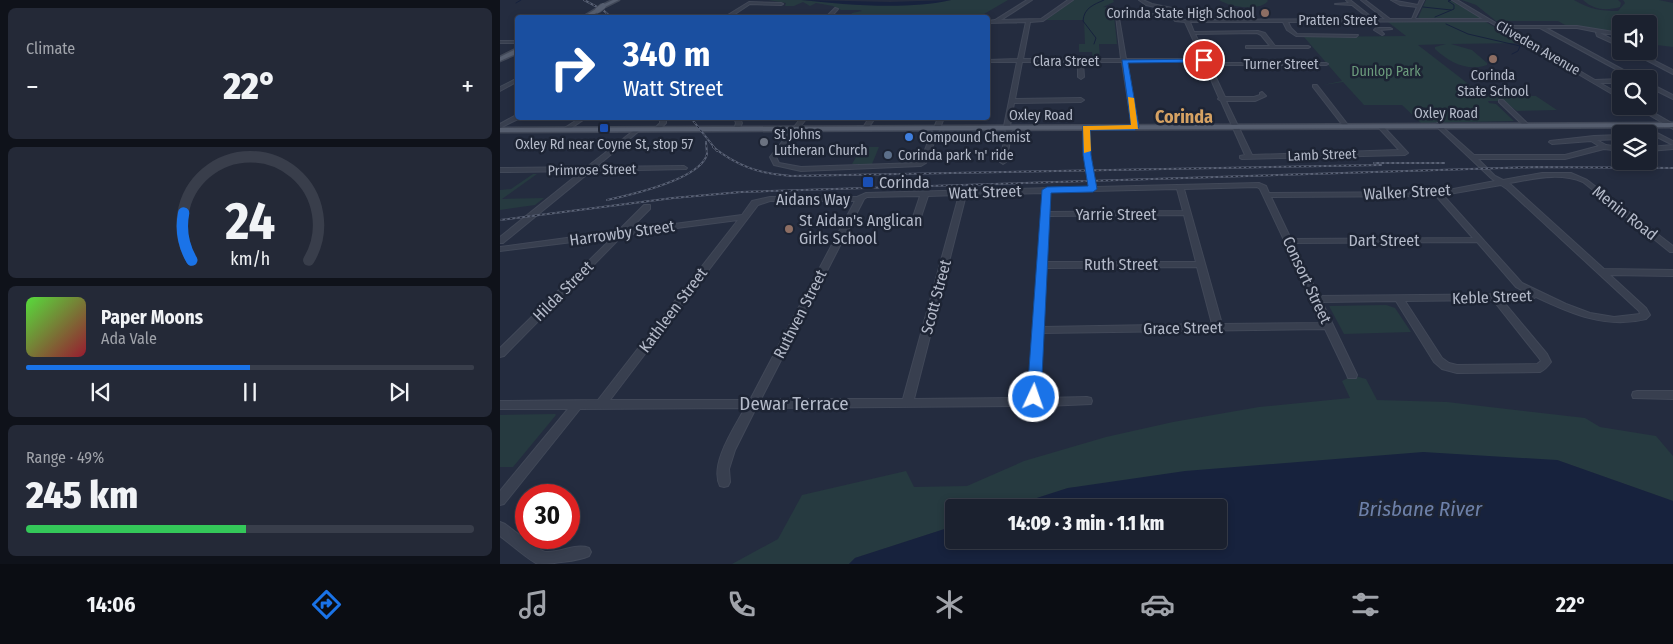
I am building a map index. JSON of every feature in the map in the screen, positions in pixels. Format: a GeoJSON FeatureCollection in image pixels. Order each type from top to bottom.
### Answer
{"type":"FeatureCollection","features":[{"type":"Feature","properties":{"kind":"main road"},"geometry":{"type":"LineString","coordinates":[[588,15],[618,0]]}},
{"type":"Feature","properties":{"kind":"main road"},"geometry":{"type":"LineString","coordinates":[[500,58],[515,51]]}},
{"type":"Feature","properties":{"kind":"main road","name":"Oxley Road"},"geometry":{"type":"LineString","coordinates":[[500,130],[1438,125],[1671,126]]}},
{"type":"Feature","properties":{"kind":"street"},"geometry":{"type":"LineString","coordinates":[[997,22],[1030,0]]}},
{"type":"Feature","properties":{"kind":"street"},"geometry":{"type":"LineString","coordinates":[[990,22],[1042,20],[1071,0]]}},
{"type":"Feature","properties":{"kind":"street"},"geometry":{"type":"LineString","coordinates":[[1135,127],[1117,17],[1123,15],[1174,15],[1172,9],[1161,5],[1147,5],[1142,0]]}},
{"type":"Feature","properties":{"kind":"street"},"geometry":{"type":"LineString","coordinates":[[1363,0],[1389,20]]}},
{"type":"Feature","properties":{"kind":"street"},"geometry":{"type":"LineString","coordinates":[[1393,0],[1401,4],[1419,6]]}},
{"type":"Feature","properties":{"kind":"street"},"geometry":{"type":"LineString","coordinates":[[1415,20],[1413,18],[1422,0]]}},
{"type":"Feature","properties":{"kind":"street","name":"Cliveden Avenue"},"geometry":{"type":"LineString","coordinates":[[1454,0],[1612,92]]}},
{"type":"Feature","properties":{"kind":"street"},"geometry":{"type":"LineString","coordinates":[[730,15],[749,3],[780,4]]}},
{"type":"Feature","properties":{"kind":"street"},"geometry":{"type":"LineString","coordinates":[[1336,4],[1352,3],[1372,7]]}},
{"type":"Feature","properties":{"kind":"street"},"geometry":{"type":"LineString","coordinates":[[1352,3],[1367,15]]}},
{"type":"Feature","properties":{"kind":"street"},"geometry":{"type":"LineString","coordinates":[[830,15],[836,9]]}},
{"type":"Feature","properties":{"kind":"street","name":"Pratten Street"},"geometry":{"type":"LineString","coordinates":[[1174,15],[1177,21],[1489,20]]}},
{"type":"Feature","properties":{"kind":"street"},"geometry":{"type":"LineString","coordinates":[[1360,16],[1376,15]]}},
{"type":"Feature","properties":{"kind":"street"},"geometry":{"type":"LineString","coordinates":[[1285,20],[1289,29],[1296,35],[1356,36]]}},
{"type":"Feature","properties":{"kind":"street"},"geometry":{"type":"LineString","coordinates":[[1382,20],[1392,30],[1382,32]]}},
{"type":"Feature","properties":{"kind":"street"},"geometry":{"type":"LineString","coordinates":[[1003,162],[1012,101],[1028,21]]}},
{"type":"Feature","properties":{"kind":"street"},"geometry":{"type":"LineString","coordinates":[[1187,21],[1234,127]]}},
{"type":"Feature","properties":{"kind":"street"},"geometry":{"type":"LineString","coordinates":[[1501,27],[1576,27],[1612,33]]}},
{"type":"Feature","properties":{"kind":"street"},"geometry":{"type":"LineString","coordinates":[[1540,27],[1621,70]]}},
{"type":"Feature","properties":{"kind":"street"},"geometry":{"type":"LineString","coordinates":[[1343,29],[1350,36]]}},
{"type":"Feature","properties":{"kind":"street"},"geometry":{"type":"LineString","coordinates":[[1601,31],[1598,33],[1599,35],[1612,42]]}},
{"type":"Feature","properties":{"kind":"street"},"geometry":{"type":"LineString","coordinates":[[1192,33],[1261,33],[1274,48]]}},
{"type":"Feature","properties":{"kind":"street"},"geometry":{"type":"LineString","coordinates":[[500,42],[515,42]]}},
{"type":"Feature","properties":{"kind":"street"},"geometry":{"type":"LineString","coordinates":[[1248,48],[1308,47]]}},
{"type":"Feature","properties":{"kind":"street"},"geometry":{"type":"LineString","coordinates":[[1264,48],[1275,64]]}},
{"type":"Feature","properties":{"kind":"street"},"geometry":{"type":"LineString","coordinates":[[1649,60],[1673,72]]}},
{"type":"Feature","properties":{"kind":"street"},"geometry":{"type":"LineString","coordinates":[[1080,61],[1081,77]]}},
{"type":"Feature","properties":{"kind":"street","name":"Clara Street"},"geometry":{"type":"LineString","coordinates":[[990,62],[1205,62]]}},
{"type":"Feature","properties":{"kind":"street","name":"Turner Street"},"geometry":{"type":"LineString","coordinates":[[1205,62],[1326,64]]}},
{"type":"Feature","properties":{"kind":"street"},"geometry":{"type":"LineString","coordinates":[[500,89],[515,81]]}},
{"type":"Feature","properties":{"kind":"street"},"geometry":{"type":"LineString","coordinates":[[1594,81],[1612,81]]}},
{"type":"Feature","properties":{"kind":"street"},"geometry":{"type":"LineString","coordinates":[[1315,86],[1346,126]]}},
{"type":"Feature","properties":{"kind":"street"},"geometry":{"type":"LineString","coordinates":[[1657,89],[1673,97]]}},
{"type":"Feature","properties":{"kind":"street"},"geometry":{"type":"LineString","coordinates":[[1222,99],[1255,99],[1263,96],[1262,94]]}},
{"type":"Feature","properties":{"kind":"street"},"geometry":{"type":"LineString","coordinates":[[1012,101],[1081,100]]}},
{"type":"Feature","properties":{"kind":"street"},"geometry":{"type":"LineString","coordinates":[[1501,101],[1526,125]]}},
{"type":"Feature","properties":{"kind":"street"},"geometry":{"type":"LineString","coordinates":[[1652,115],[1671,126]]}},
{"type":"Feature","properties":{"kind":"street"},"geometry":{"type":"LineString","coordinates":[[500,126],[515,118]]}},
{"type":"Feature","properties":{"kind":"street"},"geometry":{"type":"LineString","coordinates":[[565,130],[580,120]]}},
{"type":"Feature","properties":{"kind":"street"},"geometry":{"type":"LineString","coordinates":[[656,130],[663,123],[663,120]]}},
{"type":"Feature","properties":{"kind":"street"},"geometry":{"type":"LineString","coordinates":[[737,129],[738,120]]}},
{"type":"Feature","properties":{"kind":"street"},"geometry":{"type":"LineString","coordinates":[[802,120],[774,155],[773,162],[780,166],[801,168],[921,165],[940,120]]}},
{"type":"Feature","properties":{"kind":"street"},"geometry":{"type":"LineString","coordinates":[[865,129],[871,120]]}},
{"type":"Feature","properties":{"kind":"street","name":"Keble Street"},"geometry":{"type":"LineString","coordinates":[[1316,299],[1529,297],[1536,294],[1588,318],[1607,320],[1643,317],[1645,315],[1643,310],[1603,272],[1510,187],[1493,177],[1438,125]]}},
{"type":"Feature","properties":{"kind":"street","name":"Lamb Street"},"geometry":{"type":"LineString","coordinates":[[1234,127],[1245,157],[1404,153],[1380,126]]}},
{"type":"Feature","properties":{"kind":"street"},"geometry":{"type":"LineString","coordinates":[[1086,127],[1087,155],[1093,189]]}},
{"type":"Feature","properties":{"kind":"street"},"geometry":{"type":"LineString","coordinates":[[500,241],[637,130]]}},
{"type":"Feature","properties":{"kind":"street"},"geometry":{"type":"LineString","coordinates":[[1657,137],[1673,145]]}},
{"type":"Feature","properties":{"kind":"street"},"geometry":{"type":"LineString","coordinates":[[1552,142],[1612,138]]}},
{"type":"Feature","properties":{"kind":"street"},"geometry":{"type":"LineString","coordinates":[[1593,139],[1604,147]]}},
{"type":"Feature","properties":{"kind":"street"},"geometry":{"type":"LineString","coordinates":[[1657,148],[1673,145]]}},
{"type":"Feature","properties":{"kind":"street"},"geometry":{"type":"LineString","coordinates":[[1472,157],[1565,157],[1604,147],[1612,148]]}},
{"type":"Feature","properties":{"kind":"street","name":"Primrose Street"},"geometry":{"type":"LineString","coordinates":[[500,170],[684,168]]}},
{"type":"Feature","properties":{"kind":"street","name":"Walker Street"},"geometry":{"type":"LineString","coordinates":[[1267,195],[1438,194],[1542,175],[1576,176]]}},
{"type":"Feature","properties":{"kind":"street","name":"Menin Road"},"geometry":{"type":"LineString","coordinates":[[1576,176],[1673,250]]}},
{"type":"Feature","properties":{"kind":"street","name":"Watt Street"},"geometry":{"type":"LineString","coordinates":[[860,199],[869,195],[925,193],[1253,184],[1261,186]]}},
{"type":"Feature","properties":{"kind":"street"},"geometry":{"type":"LineString","coordinates":[[1180,186],[1218,328]]}},
{"type":"Feature","properties":{"kind":"street","name":"Consort Street"},"geometry":{"type":"LineString","coordinates":[[1261,186],[1267,195],[1352,376]]}},
{"type":"Feature","properties":{"kind":"street"},"geometry":{"type":"LineString","coordinates":[[1033,399],[1047,190]]}},
{"type":"Feature","properties":{"kind":"street","name":"Scott Street"},"geometry":{"type":"LineString","coordinates":[[908,402],[964,192]]}},
{"type":"Feature","properties":{"kind":"street"},"geometry":{"type":"LineString","coordinates":[[917,217],[925,193]]}},
{"type":"Feature","properties":{"kind":"street"},"geometry":{"type":"LineString","coordinates":[[1438,194],[1519,285],[1536,294]]}},
{"type":"Feature","properties":{"kind":"street","name":"Aidans Way"},"geometry":{"type":"LineString","coordinates":[[744,217],[754,204],[765,200],[860,199]]}},
{"type":"Feature","properties":{"kind":"street","name":"Ruthven Street"},"geometry":{"type":"LineString","coordinates":[[754,403],[860,199]]}},
{"type":"Feature","properties":{"kind":"street","name":"Hilda Street"},"geometry":{"type":"LineString","coordinates":[[500,354],[647,207]]}},
{"type":"Feature","properties":{"kind":"street","name":"Yarrie Street"},"geometry":{"type":"LineString","coordinates":[[1045,214],[1188,213]]}},
{"type":"Feature","properties":{"kind":"street","name":"Harrowby Street"},"geometry":{"type":"LineString","coordinates":[[500,249],[744,217]]}},
{"type":"Feature","properties":{"kind":"street","name":"Kathleen Street"},"geometry":{"type":"LineString","coordinates":[[601,404],[744,217]]}},
{"type":"Feature","properties":{"kind":"street","name":"Dart Street"},"geometry":{"type":"LineString","coordinates":[[1289,241],[1480,240]]}},
{"type":"Feature","properties":{"kind":"street","name":"Ruth Street"},"geometry":{"type":"LineString","coordinates":[[1042,265],[1201,264]]}},
{"type":"Feature","properties":{"kind":"street"},"geometry":{"type":"LineString","coordinates":[[1603,272],[1673,272]]}},
{"type":"Feature","properties":{"kind":"street"},"geometry":{"type":"LineString","coordinates":[[1399,299],[1438,360],[1446,366],[1457,369],[1540,368],[1544,366],[1546,362],[1543,356],[1495,297]]}},
{"type":"Feature","properties":{"kind":"street","name":"Grace Street"},"geometry":{"type":"LineString","coordinates":[[1038,330],[1329,326]]}},
{"type":"Feature","properties":{"kind":"street"},"geometry":{"type":"LineString","coordinates":[[1637,395],[1673,395]]}},
{"type":"Feature","properties":{"kind":"street","name":"Dewar Terrace"},"geometry":{"type":"LineString","coordinates":[[500,405],[1022,402],[1033,399],[1045,402],[1087,401]]}},
{"type":"Feature","properties":{"kind":"street"},"geometry":{"type":"LineString","coordinates":[[724,482],[724,463],[754,403]]}},
{"type":"Feature","properties":{"kind":"street"},"geometry":{"type":"LineString","coordinates":[[500,500],[578,404]]}},
{"type":"Feature","properties":{"kind":"street"},"geometry":{"type":"LineString","coordinates":[[500,528],[542,559],[584,552]]}},
{"type":"Feature","properties":{"kind":"green space"},"geometry":{"type":"Polygon","coordinates":[[[768,0],[878,5],[951,0],[1008,0],[984,15],[851,15],[852,13],[862,11],[841,10],[833,6],[816,3],[810,6],[803,2],[794,6],[785,6],[786,3],[768,0]]]}},
{"type":"Feature","properties":{"kind":"green space"},"geometry":{"type":"Polygon","coordinates":[[[1074,0],[1113,0],[1114,2],[1103,7],[1120,8],[1121,14],[1114,16],[1117,44],[1099,44],[1100,59],[1093,59],[1092,52],[1079,52],[1079,44],[1085,44],[1084,20],[1046,20],[1074,0]]]}},
{"type":"Feature","properties":{"kind":"green space"},"geometry":{"type":"Polygon","coordinates":[[[1219,0],[1268,1],[1258,6],[1244,7],[1230,5],[1219,0]]]}},
{"type":"Feature","properties":{"kind":"green space"},"geometry":{"type":"Polygon","coordinates":[[[1426,0],[1450,0],[1481,18],[1418,18],[1426,0]]]}},
{"type":"Feature","properties":{"kind":"green space"},"geometry":{"type":"Polygon","coordinates":[[[1462,0],[1574,0],[1595,9],[1618,11],[1625,3],[1623,0],[1659,0],[1673,3],[1673,47],[1657,45],[1657,15],[1612,15],[1612,32],[1567,26],[1558,21],[1496,21],[1476,5],[1462,0]]]}},
{"type":"Feature","properties":{"kind":"green space"},"geometry":{"type":"Polygon","coordinates":[[[1583,0],[1618,0],[1621,3],[1620,7],[1605,9],[1591,6],[1583,0]]]}},
{"type":"Feature","properties":{"kind":"green space","name":"Dunlop Park"},"geometry":{"type":"Polygon","coordinates":[[[1484,21],[1522,43],[1451,44],[1472,50],[1487,63],[1487,65],[1480,67],[1465,66],[1452,62],[1435,49],[1435,47],[1446,44],[1418,45],[1484,96],[1536,96],[1557,110],[1517,111],[1504,101],[1488,101],[1489,103],[1496,104],[1514,121],[1421,123],[1402,105],[1364,105],[1343,82],[1323,85],[1342,81],[1304,37],[1406,36],[1388,22],[1484,21]]]}},
{"type":"Feature","properties":{"kind":"green space"},"geometry":{"type":"Polygon","coordinates":[[[862,147],[879,147],[872,164],[852,164],[862,147]]]}},
{"type":"Feature","properties":{"kind":"green space"},"geometry":{"type":"Polygon","coordinates":[[[533,174],[537,174],[502,199],[544,198],[535,205],[500,210],[500,190],[511,189],[533,174]]]}},
{"type":"Feature","properties":{"kind":"green space"},"geometry":{"type":"Polygon","coordinates":[[[1386,305],[1395,308],[1411,332],[1344,334],[1329,306],[1386,305]]]}},
{"type":"Feature","properties":{"kind":"green space"},"geometry":{"type":"Polygon","coordinates":[[[1359,377],[1366,379],[1377,400],[1447,402],[1585,418],[1600,427],[1656,436],[1673,456],[1673,501],[1557,460],[1068,488],[1034,499],[945,499],[945,529],[855,558],[849,564],[732,564],[778,539],[802,495],[906,471],[914,487],[967,486],[1024,461],[1106,437],[1173,422],[1259,407],[1350,398],[1342,381],[1348,378],[1359,377]]]}},
{"type":"Feature","properties":{"kind":"green space"},"geometry":{"type":"Polygon","coordinates":[[[500,415],[556,415],[513,467],[500,467],[500,415]]]}},
{"type":"Feature","properties":{"kind":"water"},"geometry":{"type":"Polygon","coordinates":[[[802,0],[890,2],[951,0],[896,6],[837,4],[802,0]]]}},
{"type":"Feature","properties":{"kind":"water","name":"Brisbane River"},"geometry":{"type":"Polygon","coordinates":[[[1423,452],[1557,460],[1673,501],[1673,564],[849,564],[855,558],[945,529],[945,549],[1227,549],[1227,499],[1034,499],[1068,488],[1185,471],[1423,452]]]}},
{"type":"Feature","properties":{"kind":"waterway"},"geometry":{"type":"LineString","coordinates":[[516,3],[521,0]]}},
{"type":"Feature","properties":{"kind":"waterway"},"geometry":{"type":"LineString","coordinates":[[1094,44],[1096,38],[1083,21],[1085,13],[1104,0]]}},
{"type":"Feature","properties":{"kind":"waterway"},"geometry":{"type":"LineString","coordinates":[[1435,17],[1454,9],[1454,5],[1448,1],[1451,0]]}},
{"type":"Feature","properties":{"kind":"waterway"},"geometry":{"type":"LineString","coordinates":[[1423,7],[1451,10]]}},
{"type":"Feature","properties":{"kind":"waterway"},"geometry":{"type":"LineString","coordinates":[[1446,24],[1468,34],[1520,46],[1518,51],[1512,54]]}},
{"type":"Feature","properties":{"kind":"railway"},"geometry":{"type":"LineString","coordinates":[[584,0],[609,15]]}},
{"type":"Feature","properties":{"kind":"railway"},"geometry":{"type":"LineString","coordinates":[[693,120],[715,149]]}},
{"type":"Feature","properties":{"kind":"railway"},"geometry":{"type":"LineString","coordinates":[[607,200],[647,190],[692,171],[702,163],[707,154],[706,142]]}},
{"type":"Feature","properties":{"kind":"railway"},"geometry":{"type":"LineString","coordinates":[[715,149],[749,168],[791,176],[1381,165]]}},
{"type":"Feature","properties":{"kind":"railway"},"geometry":{"type":"LineString","coordinates":[[1374,163],[1444,163]]}},
{"type":"Feature","properties":{"kind":"railway"},"geometry":{"type":"LineString","coordinates":[[500,220],[673,198],[741,192],[1536,167],[1673,168]]}},
{"type":"Feature","properties":{"kind":"slow traffic"},"geometry":{"type":"LineString","coordinates":[[1087,151],[1086,127],[1135,127],[1130,98]]}},
{"type":"Feature","properties":{"kind":"place","name":"Corinda State High School"},"geometry":{"type":"Point","coordinates":[1265,13]}},
{"type":"Feature","properties":{"kind":"place","name":"Corinda State School"},"geometry":{"type":"Point","coordinates":[1493,59]}},
{"type":"Feature","properties":{"kind":"place","name":"Oxley Rd near Coyne St, stop 57"},"geometry":{"type":"Point","coordinates":[604,128]}},
{"type":"Feature","properties":{"kind":"place","name":"Compound Chemist"},"geometry":{"type":"Point","coordinates":[909,137]}},
{"type":"Feature","properties":{"kind":"place","name":"St Johns Lutheran Church"},"geometry":{"type":"Point","coordinates":[764,142]}},
{"type":"Feature","properties":{"kind":"place","name":"Corinda park 'n' ride"},"geometry":{"type":"Point","coordinates":[888,155]}},
{"type":"Feature","properties":{"kind":"place","name":"Corinda"},"geometry":{"type":"Point","coordinates":[868,182]}},
{"type":"Feature","properties":{"kind":"place","name":"St Aidan's Anglican Girls School"},"geometry":{"type":"Point","coordinates":[789,229]}},
{"type":"Feature","properties":{"kind":"district","name":"Corinda"},"geometry":{"type":"Point","coordinates":[1184,117]}},
{"type":"Feature","properties":{"kind":"route"},"geometry":{"type":"LineString","coordinates":[[1034,397],[1047,190],[1093,189],[1087,155],[1086,127],[1135,127],[1124,61],[1204,60]]}}]}
